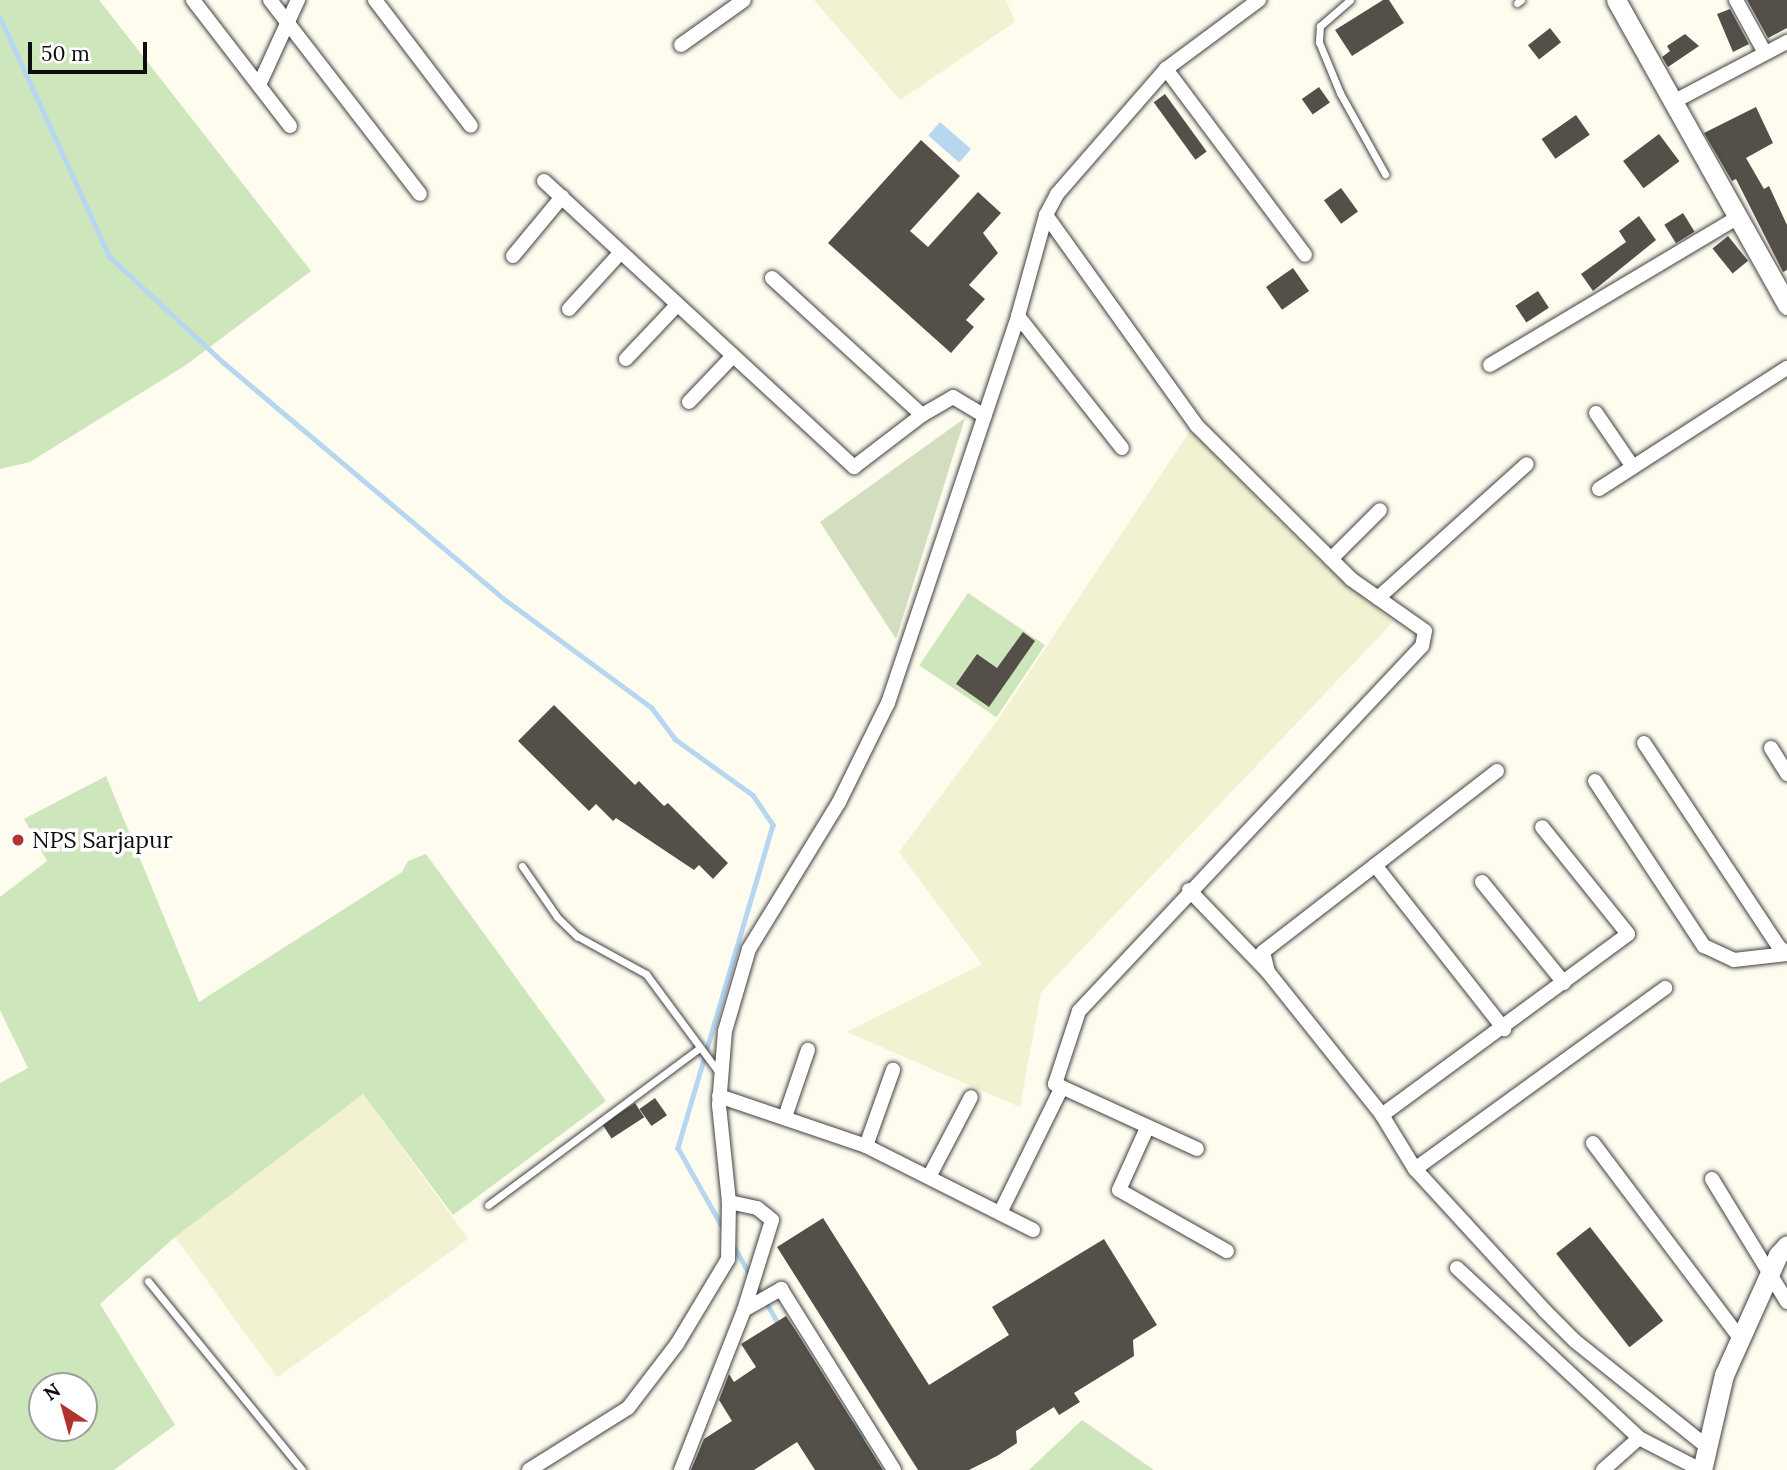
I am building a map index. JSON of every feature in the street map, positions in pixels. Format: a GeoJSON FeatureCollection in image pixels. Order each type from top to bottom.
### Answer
{"type":"FeatureCollection","features":[{"type":"Feature","properties":{"kind":"street"},"geometry":{"type":"LineString","coordinates":[[193,0],[290,126]]}},
{"type":"Feature","properties":{"kind":"street"},"geometry":{"type":"LineString","coordinates":[[270,0],[420,194]]}},
{"type":"Feature","properties":{"kind":"street"},"geometry":{"type":"LineString","coordinates":[[259,85],[298,0]]}},
{"type":"Feature","properties":{"kind":"street"},"geometry":{"type":"LineString","coordinates":[[375,0],[471,126]]}},
{"type":"Feature","properties":{"kind":"street"},"geometry":{"type":"LineString","coordinates":[[681,45],[744,0]]}},
{"type":"Feature","properties":{"kind":"street"},"geometry":{"type":"LineString","coordinates":[[534,1469],[628,1408],[677,1344],[729,1259],[729,1202],[719,1096],[725,1031],[748,949],[839,802],[888,703],[1018,316],[1046,215],[1057,194],[1166,69],[1259,0]]}},
{"type":"Feature","properties":{"kind":"street"},"geometry":{"type":"LineString","coordinates":[[1616,0],[1787,305]]}},
{"type":"Feature","properties":{"kind":"street"},"geometry":{"type":"LineString","coordinates":[[1736,0],[1765,53]]}},
{"type":"Feature","properties":{"kind":"street"},"geometry":{"type":"LineString","coordinates":[[1673,102],[1787,42]]}},
{"type":"Feature","properties":{"kind":"street"},"geometry":{"type":"LineString","coordinates":[[1166,69],[1305,255]]}},
{"type":"Feature","properties":{"kind":"street"},"geometry":{"type":"LineString","coordinates":[[544,181],[854,467],[922,415],[953,397],[985,416]]}},
{"type":"Feature","properties":{"kind":"street"},"geometry":{"type":"LineString","coordinates":[[513,256],[562,197]]}},
{"type":"Feature","properties":{"kind":"street"},"geometry":{"type":"LineString","coordinates":[[1046,215],[1197,426],[1331,559],[1378,598],[1425,631],[1422,646],[1189,890],[1079,1011],[1057,1066],[1055,1084],[1198,1149]]}},
{"type":"Feature","properties":{"kind":"street"},"geometry":{"type":"LineString","coordinates":[[1490,365],[1737,218]]}},
{"type":"Feature","properties":{"kind":"street"},"geometry":{"type":"LineString","coordinates":[[569,309],[621,252]]}},
{"type":"Feature","properties":{"kind":"street"},"geometry":{"type":"LineString","coordinates":[[772,278],[922,415]]}},
{"type":"Feature","properties":{"kind":"street"},"geometry":{"type":"LineString","coordinates":[[626,359],[677,305]]}},
{"type":"Feature","properties":{"kind":"street"},"geometry":{"type":"LineString","coordinates":[[1018,316],[1122,448]]}},
{"type":"Feature","properties":{"kind":"street"},"geometry":{"type":"LineString","coordinates":[[689,402],[732,356]]}},
{"type":"Feature","properties":{"kind":"street"},"geometry":{"type":"LineString","coordinates":[[1599,489],[1787,368]]}},
{"type":"Feature","properties":{"kind":"street"},"geometry":{"type":"LineString","coordinates":[[1596,413],[1633,467]]}},
{"type":"Feature","properties":{"kind":"street"},"geometry":{"type":"LineString","coordinates":[[1378,598],[1527,464]]}},
{"type":"Feature","properties":{"kind":"street"},"geometry":{"type":"LineString","coordinates":[[1331,559],[1380,510]]}},
{"type":"Feature","properties":{"kind":"street"},"geometry":{"type":"LineString","coordinates":[[1595,781],[1704,946],[1734,960],[1787,954],[1644,743]]}},
{"type":"Feature","properties":{"kind":"street"},"geometry":{"type":"LineString","coordinates":[[1770,747],[1787,774]]}},
{"type":"Feature","properties":{"kind":"street"},"geometry":{"type":"LineString","coordinates":[[1268,972],[1263,952],[1497,771]]}},
{"type":"Feature","properties":{"kind":"street"},"geometry":{"type":"LineString","coordinates":[[1382,1115],[1504,1029],[1628,934],[1542,827]]}},
{"type":"Feature","properties":{"kind":"street"},"geometry":{"type":"LineString","coordinates":[[1375,865],[1504,1029]]}},
{"type":"Feature","properties":{"kind":"street"},"geometry":{"type":"LineString","coordinates":[[1482,882],[1564,983]]}},
{"type":"Feature","properties":{"kind":"street"},"geometry":{"type":"LineString","coordinates":[[1189,890],[1268,972],[1382,1115],[1415,1169],[1575,1341],[1706,1446]]}},
{"type":"Feature","properties":{"kind":"street"},"geometry":{"type":"LineString","coordinates":[[1415,1169],[1665,988]]}},
{"type":"Feature","properties":{"kind":"street"},"geometry":{"type":"LineString","coordinates":[[785,1117],[808,1050]]}},
{"type":"Feature","properties":{"kind":"street"},"geometry":{"type":"LineString","coordinates":[[866,1146],[893,1070]]}},
{"type":"Feature","properties":{"kind":"street"},"geometry":{"type":"LineString","coordinates":[[1000,1213],[1062,1087]]}},
{"type":"Feature","properties":{"kind":"street"},"geometry":{"type":"LineString","coordinates":[[719,1096],[866,1146],[1033,1230]]}},
{"type":"Feature","properties":{"kind":"street"},"geometry":{"type":"LineString","coordinates":[[929,1177],[971,1097]]}},
{"type":"Feature","properties":{"kind":"street"},"geometry":{"type":"LineString","coordinates":[[1147,1128],[1119,1190],[1227,1251]]}},
{"type":"Feature","properties":{"kind":"street"},"geometry":{"type":"LineString","coordinates":[[1593,1143],[1741,1338]]}},
{"type":"Feature","properties":{"kind":"street"},"geometry":{"type":"LineString","coordinates":[[1712,1179],[1787,1302]]}},
{"type":"Feature","properties":{"kind":"street"},"geometry":{"type":"LineString","coordinates":[[681,1470],[744,1310],[772,1220],[757,1208],[729,1202]]}},
{"type":"Feature","properties":{"kind":"street"},"geometry":{"type":"LineString","coordinates":[[1457,1268],[1639,1438],[1701,1470],[1724,1375],[1769,1275],[1787,1245]]}},
{"type":"Feature","properties":{"kind":"street"},"geometry":{"type":"LineString","coordinates":[[744,1310],[781,1289],[894,1470]]}},
{"type":"Feature","properties":{"kind":"street"},"geometry":{"type":"LineString","coordinates":[[1603,1470],[1639,1438]]}},
{"type":"Feature","properties":{"kind":"lane"},"geometry":{"type":"LineString","coordinates":[[1350,0],[1320,26],[1319,41],[1340,93],[1384,174]]}},
{"type":"Feature","properties":{"kind":"lane"},"geometry":{"type":"LineString","coordinates":[[522,866],[557,917],[577,936],[640,970],[662,995],[698,1049],[721,1075]]}},
{"type":"Feature","properties":{"kind":"lane"},"geometry":{"type":"LineString","coordinates":[[488,1205],[698,1049]]}},
{"type":"Feature","properties":{"kind":"lane"},"geometry":{"type":"LineString","coordinates":[[148,1281],[302,1470]]}},
{"type":"Feature","properties":{"kind":"green space"},"geometry":{"type":"Polygon","coordinates":[[[0,0],[99,0],[311,271],[186,365],[30,462],[0,469],[0,0]]]}},
{"type":"Feature","properties":{"kind":"green space"},"geometry":{"type":"Polygon","coordinates":[[[814,0],[1006,0],[1015,22],[900,100],[814,0]]]}},
{"type":"Feature","properties":{"kind":"green space"},"geometry":{"type":"Polygon","coordinates":[[[965,418],[896,639],[820,522],[965,418]]]}},
{"type":"Feature","properties":{"kind":"green space"},"geometry":{"type":"Polygon","coordinates":[[[1190,431],[1317,559],[1393,622],[1041,992],[1020,1107],[847,1032],[982,964],[899,852],[997,721],[1190,431]]]}},
{"type":"Feature","properties":{"kind":"green space"},"geometry":{"type":"Polygon","coordinates":[[[968,593],[1045,645],[996,717],[919,665],[968,593]]]}},
{"type":"Feature","properties":{"kind":"green space"},"geometry":{"type":"Polygon","coordinates":[[[106,776],[199,1002],[402,872],[408,861],[426,854],[606,1101],[453,1215],[363,1094],[175,1237],[100,1304],[175,1425],[114,1470],[0,1470],[0,1083],[28,1068],[0,1010],[0,897],[47,861],[24,819],[106,776]]]}},
{"type":"Feature","properties":{"kind":"green space"},"geometry":{"type":"Polygon","coordinates":[[[363,1094],[468,1239],[277,1378],[172,1233],[363,1094]]]}},
{"type":"Feature","properties":{"kind":"green space"},"geometry":{"type":"Polygon","coordinates":[[[1082,1420],[1154,1470],[1029,1470],[1082,1420]]]}},
{"type":"Feature","properties":{"kind":"water"},"geometry":{"type":"Polygon","coordinates":[[[940,122],[971,149],[959,162],[928,136],[940,122]]]}},
{"type":"Feature","properties":{"kind":"building"},"geometry":{"type":"Polygon","coordinates":[[[1383,0],[1389,0],[1404,23],[1352,56],[1335,30],[1383,0]]]}},
{"type":"Feature","properties":{"kind":"building"},"geometry":{"type":"Polygon","coordinates":[[[1747,0],[1787,0],[1787,28],[1768,38],[1747,0]]]}},
{"type":"Feature","properties":{"kind":"building"},"geometry":{"type":"Polygon","coordinates":[[[1730,9],[1749,44],[1733,52],[1717,14],[1730,9]]]}},
{"type":"Feature","properties":{"kind":"building"},"geometry":{"type":"Polygon","coordinates":[[[1550,28],[1561,42],[1539,59],[1528,45],[1550,28]]]}},
{"type":"Feature","properties":{"kind":"building"},"geometry":{"type":"Polygon","coordinates":[[[1685,34],[1699,46],[1668,67],[1662,57],[1670,51],[1667,46],[1685,34]]]}},
{"type":"Feature","properties":{"kind":"building"},"geometry":{"type":"Polygon","coordinates":[[[1319,87],[1330,103],[1313,115],[1302,99],[1319,87]]]}},
{"type":"Feature","properties":{"kind":"building"},"geometry":{"type":"Polygon","coordinates":[[[1165,94],[1207,151],[1195,160],[1154,102],[1165,94]]]}},
{"type":"Feature","properties":{"kind":"building"},"geometry":{"type":"Polygon","coordinates":[[[1756,107],[1773,143],[1746,158],[1764,189],[1769,186],[1787,225],[1787,270],[1783,272],[1736,179],[1732,181],[1704,133],[1756,107]]]}},
{"type":"Feature","properties":{"kind":"building"},"geometry":{"type":"Polygon","coordinates":[[[1576,115],[1590,135],[1555,159],[1542,139],[1576,115]]]}},
{"type":"Feature","properties":{"kind":"building"},"geometry":{"type":"Polygon","coordinates":[[[1659,134],[1679,161],[1644,188],[1623,161],[1659,134]]]}},
{"type":"Feature","properties":{"kind":"building"},"geometry":{"type":"Polygon","coordinates":[[[921,140],[960,176],[910,231],[928,247],[978,192],[1001,213],[983,233],[998,253],[969,285],[985,299],[966,320],[974,327],[951,353],[828,243],[921,140]]]}},
{"type":"Feature","properties":{"kind":"building"},"geometry":{"type":"Polygon","coordinates":[[[1341,188],[1358,211],[1341,224],[1324,200],[1341,188]]]}},
{"type":"Feature","properties":{"kind":"building"},"geometry":{"type":"Polygon","coordinates":[[[1683,213],[1695,232],[1676,243],[1664,225],[1683,213]]]}},
{"type":"Feature","properties":{"kind":"building"},"geometry":{"type":"Polygon","coordinates":[[[1639,216],[1656,240],[1593,291],[1581,274],[1626,242],[1619,231],[1639,216]]]}},
{"type":"Feature","properties":{"kind":"building"},"geometry":{"type":"Polygon","coordinates":[[[1728,236],[1748,261],[1733,273],[1712,249],[1728,236]]]}},
{"type":"Feature","properties":{"kind":"building"},"geometry":{"type":"Polygon","coordinates":[[[1293,268],[1309,291],[1282,310],[1266,287],[1293,268]]]}},
{"type":"Feature","properties":{"kind":"building"},"geometry":{"type":"Polygon","coordinates":[[[1538,291],[1549,308],[1526,322],[1515,306],[1538,291]]]}},
{"type":"Feature","properties":{"kind":"building"},"geometry":{"type":"Polygon","coordinates":[[[1023,632],[1035,641],[989,707],[956,684],[977,654],[997,668],[1023,632]]]}},
{"type":"Feature","properties":{"kind":"building"},"geometry":{"type":"Polygon","coordinates":[[[554,705],[635,785],[639,781],[664,806],[668,803],[728,863],[713,879],[699,865],[694,870],[616,818],[613,821],[596,804],[589,811],[518,741],[554,705]]]}},
{"type":"Feature","properties":{"kind":"building"},"geometry":{"type":"Polygon","coordinates":[[[655,1098],[667,1115],[651,1126],[639,1109],[655,1098]]]}},
{"type":"Feature","properties":{"kind":"building"},"geometry":{"type":"Polygon","coordinates":[[[635,1103],[644,1117],[612,1138],[602,1124],[635,1103]]]}},
{"type":"Feature","properties":{"kind":"building"},"geometry":{"type":"Polygon","coordinates":[[[823,1218],[929,1385],[1009,1335],[992,1307],[1104,1239],[1157,1325],[1133,1340],[1134,1356],[1074,1393],[1080,1402],[1059,1415],[1054,1407],[1016,1431],[1017,1443],[997,1456],[969,1470],[918,1470],[777,1247],[823,1218]]]}},
{"type":"Feature","properties":{"kind":"building"},"geometry":{"type":"Polygon","coordinates":[[[1590,1227],[1663,1321],[1629,1347],[1556,1253],[1590,1227]]]}},
{"type":"Feature","properties":{"kind":"building"},"geometry":{"type":"Polygon","coordinates":[[[786,1316],[883,1470],[815,1470],[797,1442],[754,1470],[691,1470],[704,1439],[732,1421],[719,1400],[729,1374],[734,1382],[756,1367],[741,1344],[786,1316]]]}},
{"type":"Feature","properties":{"kind":"waterway"},"geometry":{"type":"LineString","coordinates":[[0,17],[110,257],[224,363],[507,601],[652,708],[675,739],[753,795],[773,825],[678,1148],[723,1228]]}},
{"type":"Feature","properties":{"kind":"waterway"},"geometry":{"type":"LineString","coordinates":[[733,1245],[751,1276]]}},
{"type":"Feature","properties":{"kind":"waterway"},"geometry":{"type":"LineString","coordinates":[[756,1284],[779,1325]]}},
{"type":"Feature","properties":{"kind":"waterway"},"geometry":{"type":"LineString","coordinates":[[853,1424],[866,1437]]}},
{"type":"Feature","properties":{"kind":"place","name":"NPS Sarjapur"},"geometry":{"type":"Point","coordinates":[18,840]}}]}
